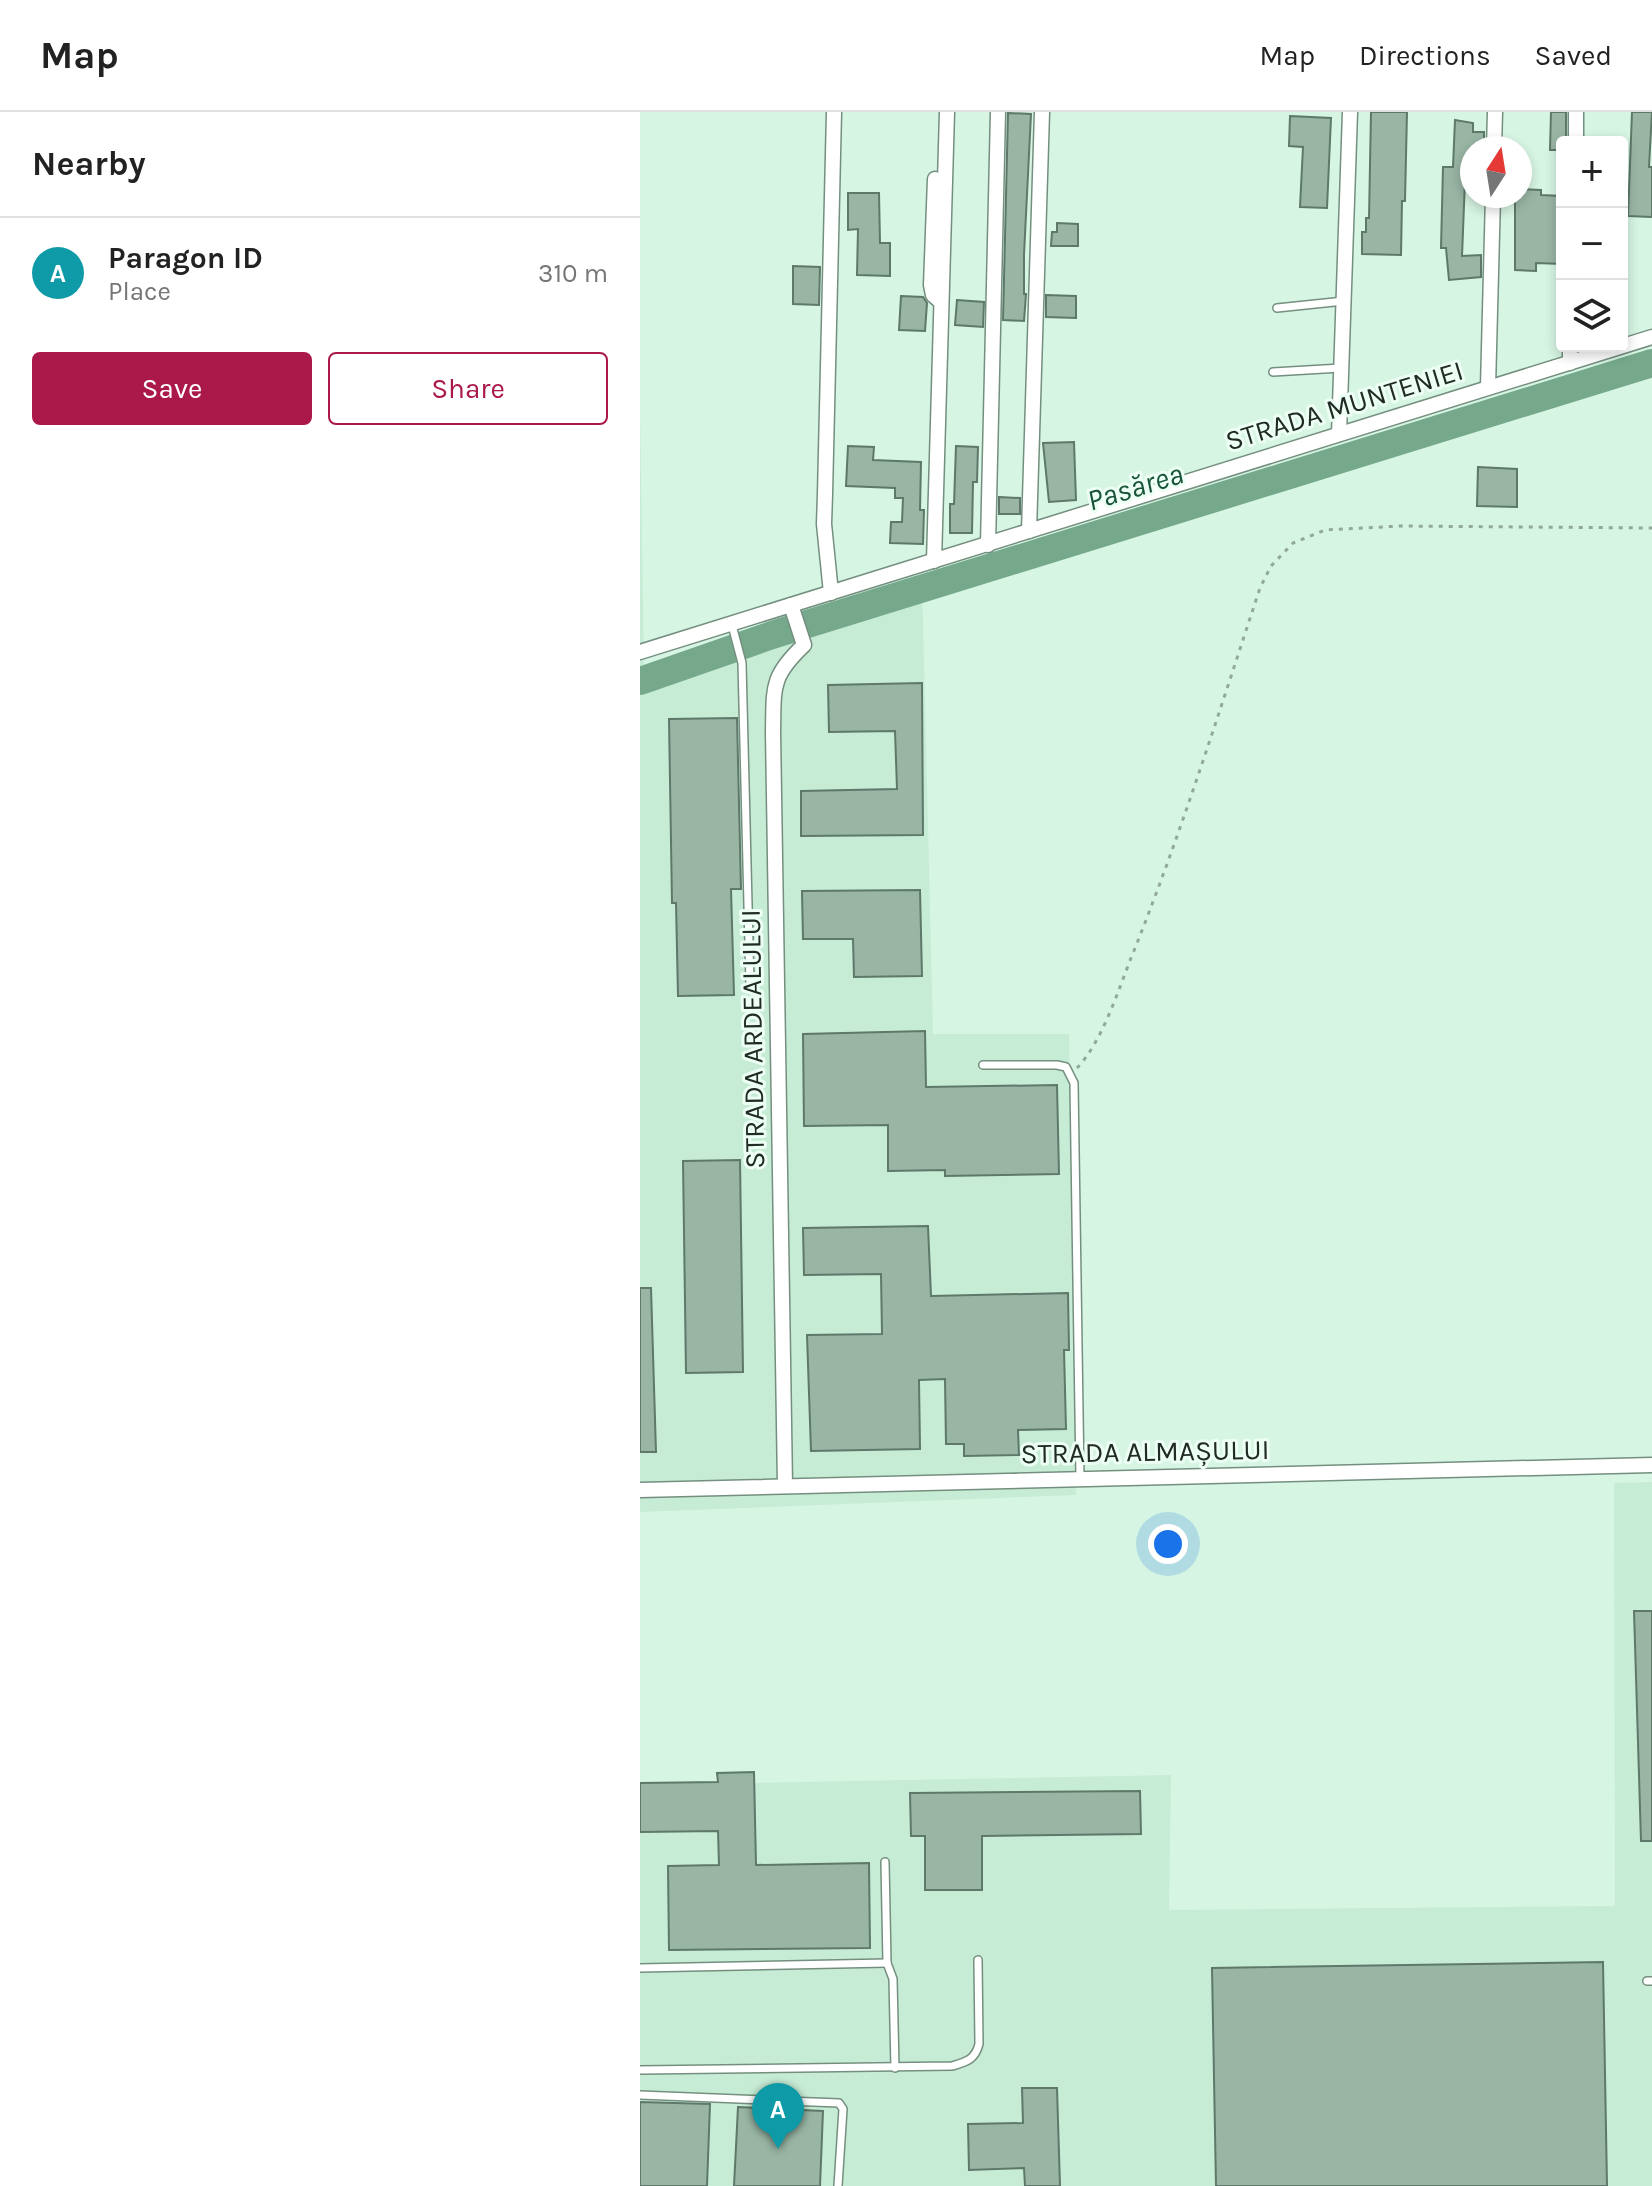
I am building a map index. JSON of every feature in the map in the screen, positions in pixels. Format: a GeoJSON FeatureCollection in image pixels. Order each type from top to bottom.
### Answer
{"type":"FeatureCollection","features":[{"type":"Feature","properties":{"kind":"street"},"geometry":{"type":"LineString","coordinates":[[831,593],[824,509],[834,112]]}},
{"type":"Feature","properties":{"kind":"street"},"geometry":{"type":"LineString","coordinates":[[938,112],[931,285],[933,295],[941,302]]}},
{"type":"Feature","properties":{"kind":"street"},"geometry":{"type":"LineString","coordinates":[[934,561],[947,112]]}},
{"type":"Feature","properties":{"kind":"street"},"geometry":{"type":"LineString","coordinates":[[988,545],[998,112]]}},
{"type":"Feature","properties":{"kind":"street"},"geometry":{"type":"LineString","coordinates":[[1029,531],[1042,112]]}},
{"type":"Feature","properties":{"kind":"street"},"geometry":{"type":"LineString","coordinates":[[1339,434],[1350,112]]}},
{"type":"Feature","properties":{"kind":"street"},"geometry":{"type":"LineString","coordinates":[[1494,136],[1495,112]]}},
{"type":"Feature","properties":{"kind":"street"},"geometry":{"type":"LineString","coordinates":[[1576,112],[1576,136]]}},
{"type":"Feature","properties":{"kind":"street"},"geometry":{"type":"LineString","coordinates":[[1488,387],[1493,208]]}},
{"type":"Feature","properties":{"kind":"street","name":"STRADA MUNTENIEI"},"geometry":{"type":"LineString","coordinates":[[640,652],[734,631],[831,593],[1652,337]]}},
{"type":"Feature","properties":{"kind":"street"},"geometry":{"type":"LineString","coordinates":[[1570,352],[1570,363]]}},
{"type":"Feature","properties":{"kind":"street","name":"STRADA ARDEALULUI"},"geometry":{"type":"LineString","coordinates":[[785,1486],[774,690],[779,672],[804,645],[793,609]]}},
{"type":"Feature","properties":{"kind":"street","name":"STRADA ALMAȘULUI"},"geometry":{"type":"LineString","coordinates":[[640,1490],[1652,1465]]}},
{"type":"Feature","properties":{"kind":"lane"},"geometry":{"type":"LineString","coordinates":[[1277,308],[1344,301]]}},
{"type":"Feature","properties":{"kind":"lane"},"geometry":{"type":"LineString","coordinates":[[1273,372],[1341,368]]}},
{"type":"Feature","properties":{"kind":"lane"},"geometry":{"type":"LineString","coordinates":[[734,631],[742,663],[750,985]]}},
{"type":"Feature","properties":{"kind":"lane"},"geometry":{"type":"LineString","coordinates":[[983,1065],[1057,1065],[1066,1067],[1072,1073],[1080,1478]]}},
{"type":"Feature","properties":{"kind":"lane"},"geometry":{"type":"LineString","coordinates":[[885,1862],[887,1963],[893,1979],[895,2068]]}},
{"type":"Feature","properties":{"kind":"lane"},"geometry":{"type":"LineString","coordinates":[[640,2070],[895,2068],[952,2066],[969,2062],[977,2053],[979,2044],[978,1960]]}},
{"type":"Feature","properties":{"kind":"lane"},"geometry":{"type":"LineString","coordinates":[[640,1968],[887,1963]]}},
{"type":"Feature","properties":{"kind":"lane"},"geometry":{"type":"LineString","coordinates":[[640,2095],[839,2103],[843,2109],[838,2186]]}},
{"type":"Feature","properties":{"kind":"path"},"geometry":{"type":"LineString","coordinates":[[1072,1073],[1086,1058],[1116,995],[1153,903],[1260,588],[1271,566],[1293,543],[1325,530],[1385,527],[1652,528]]}},
{"type":"Feature","properties":{"kind":"shaded area"},"geometry":{"type":"Polygon","coordinates":[[[640,411],[644,667],[730,636],[922,577],[933,1034],[1069,1034],[1076,1495],[640,1512],[640,411]]]}},
{"type":"Feature","properties":{"kind":"shaded area"},"geometry":{"type":"Polygon","coordinates":[[[1652,1482],[1652,2186],[640,2186],[640,1785],[1171,1775],[1169,1910],[1615,1906],[1614,1483],[1652,1482]]]}},
{"type":"Feature","properties":{"kind":"building"},"geometry":{"type":"Polygon","coordinates":[[[1371,112],[1407,112],[1401,255],[1362,254],[1362,232],[1366,232],[1366,218],[1369,218],[1371,112]]]}},
{"type":"Feature","properties":{"kind":"building"},"geometry":{"type":"Polygon","coordinates":[[[1551,112],[1566,112],[1566,136],[1556,136],[1556,150],[1550,150],[1551,112]]]}},
{"type":"Feature","properties":{"kind":"building"},"geometry":{"type":"Polygon","coordinates":[[[1632,112],[1652,112],[1649,167],[1652,167],[1652,217],[1628,216],[1632,112]]]}},
{"type":"Feature","properties":{"kind":"building"},"geometry":{"type":"Polygon","coordinates":[[[1008,113],[1031,114],[1024,321],[1003,320],[1008,113]]]}},
{"type":"Feature","properties":{"kind":"building"},"geometry":{"type":"Polygon","coordinates":[[[1290,116],[1331,118],[1327,208],[1300,207],[1303,147],[1289,146],[1290,116]]]}},
{"type":"Feature","properties":{"kind":"building"},"geometry":{"type":"Polygon","coordinates":[[[1455,120],[1473,123],[1473,132],[1484,132],[1484,136],[1460,136],[1460,208],[1464,208],[1462,256],[1481,255],[1481,277],[1449,280],[1446,248],[1441,248],[1443,167],[1453,167],[1455,120]]]}},
{"type":"Feature","properties":{"kind":"building"},"geometry":{"type":"Polygon","coordinates":[[[1532,190],[1541,190],[1541,195],[1556,196],[1556,264],[1536,263],[1536,271],[1515,270],[1515,208],[1532,208],[1532,190]]]}},
{"type":"Feature","properties":{"kind":"building"},"geometry":{"type":"Polygon","coordinates":[[[848,193],[879,193],[880,243],[890,243],[890,276],[857,275],[858,229],[848,230],[848,193]]]}},
{"type":"Feature","properties":{"kind":"building"},"geometry":{"type":"Polygon","coordinates":[[[1057,223],[1078,224],[1078,246],[1051,246],[1052,232],[1057,232],[1057,223]]]}},
{"type":"Feature","properties":{"kind":"building"},"geometry":{"type":"Polygon","coordinates":[[[793,266],[820,267],[819,305],[793,304],[793,266]]]}},
{"type":"Feature","properties":{"kind":"building"},"geometry":{"type":"Polygon","coordinates":[[[1046,295],[1076,296],[1076,318],[1046,317],[1046,295]]]}},
{"type":"Feature","properties":{"kind":"building"},"geometry":{"type":"Polygon","coordinates":[[[901,296],[923,297],[927,303],[925,331],[899,330],[901,296]]]}},
{"type":"Feature","properties":{"kind":"building"},"geometry":{"type":"Polygon","coordinates":[[[957,300],[984,302],[983,327],[955,325],[957,300]]]}},
{"type":"Feature","properties":{"kind":"building"},"geometry":{"type":"Polygon","coordinates":[[[1074,442],[1076,500],[1049,502],[1043,443],[1074,442]]]}},
{"type":"Feature","properties":{"kind":"building"},"geometry":{"type":"Polygon","coordinates":[[[848,446],[874,447],[873,460],[921,462],[923,544],[890,543],[891,522],[902,522],[903,498],[895,498],[895,488],[846,486],[848,446]]]}},
{"type":"Feature","properties":{"kind":"building"},"geometry":{"type":"Polygon","coordinates":[[[956,446],[978,447],[977,482],[973,482],[972,533],[950,533],[956,446]]]}},
{"type":"Feature","properties":{"kind":"building"},"geometry":{"type":"Polygon","coordinates":[[[1478,467],[1517,469],[1517,507],[1477,506],[1478,467]]]}},
{"type":"Feature","properties":{"kind":"building"},"geometry":{"type":"Polygon","coordinates":[[[999,497],[1020,498],[1020,514],[999,514],[999,497]]]}},
{"type":"Feature","properties":{"kind":"building"},"geometry":{"type":"Polygon","coordinates":[[[922,683],[923,835],[801,836],[801,791],[897,789],[895,731],[829,732],[828,685],[922,683]]]}},
{"type":"Feature","properties":{"kind":"building"},"geometry":{"type":"Polygon","coordinates":[[[737,718],[741,889],[731,889],[734,995],[678,996],[676,903],[672,903],[669,719],[737,718]]]}},
{"type":"Feature","properties":{"kind":"building"},"geometry":{"type":"Polygon","coordinates":[[[920,890],[922,976],[854,977],[853,939],[803,939],[802,891],[920,890]]]}},
{"type":"Feature","properties":{"kind":"building"},"geometry":{"type":"Polygon","coordinates":[[[925,1031],[926,1087],[1057,1085],[1059,1174],[945,1176],[945,1170],[888,1171],[888,1125],[804,1126],[803,1034],[925,1031]]]}},
{"type":"Feature","properties":{"kind":"building"},"geometry":{"type":"Polygon","coordinates":[[[740,1160],[743,1372],[686,1373],[683,1161],[740,1160]]]}},
{"type":"Feature","properties":{"kind":"building"},"geometry":{"type":"Polygon","coordinates":[[[928,1226],[931,1296],[1068,1293],[1069,1350],[1064,1350],[1066,1429],[1018,1430],[1019,1455],[964,1456],[964,1444],[946,1444],[945,1379],[919,1380],[920,1449],[811,1451],[807,1335],[882,1334],[881,1274],[804,1275],[803,1228],[928,1226]]]}},
{"type":"Feature","properties":{"kind":"building"},"geometry":{"type":"Polygon","coordinates":[[[640,1288],[651,1288],[656,1452],[640,1452],[640,1288]]]}},
{"type":"Feature","properties":{"kind":"building"},"geometry":{"type":"Polygon","coordinates":[[[1634,1611],[1652,1611],[1652,1841],[1641,1841],[1634,1611]]]}},
{"type":"Feature","properties":{"kind":"building"},"geometry":{"type":"Polygon","coordinates":[[[754,1772],[756,1865],[869,1863],[870,1948],[669,1950],[668,1866],[719,1865],[718,1831],[640,1832],[640,1783],[718,1782],[717,1773],[754,1772]]]}},
{"type":"Feature","properties":{"kind":"building"},"geometry":{"type":"Polygon","coordinates":[[[1140,1791],[1141,1834],[982,1836],[982,1890],[925,1890],[925,1836],[911,1836],[910,1793],[1140,1791]]]}},
{"type":"Feature","properties":{"kind":"building"},"geometry":{"type":"Polygon","coordinates":[[[1603,1962],[1607,2186],[1216,2186],[1212,1968],[1603,1962]]]}},
{"type":"Feature","properties":{"kind":"building"},"geometry":{"type":"Polygon","coordinates":[[[1022,2088],[1057,2088],[1060,2186],[1025,2186],[1024,2168],[969,2170],[968,2124],[1023,2123],[1022,2088]]]}},
{"type":"Feature","properties":{"kind":"building"},"geometry":{"type":"Polygon","coordinates":[[[640,2102],[710,2104],[707,2186],[640,2186],[640,2102]]]}},
{"type":"Feature","properties":{"kind":"building"},"geometry":{"type":"Polygon","coordinates":[[[738,2107],[823,2111],[820,2186],[734,2186],[738,2107]]]}},
{"type":"Feature","properties":{"kind":"waterway","name":"Pasărea"},"geometry":{"type":"LineString","coordinates":[[640,681],[775,634],[1652,363]]}},
{"type":"Feature","properties":{"kind":"place","name":"Paragon ID"},"geometry":{"type":"Point","coordinates":[778,2149]}}]}
